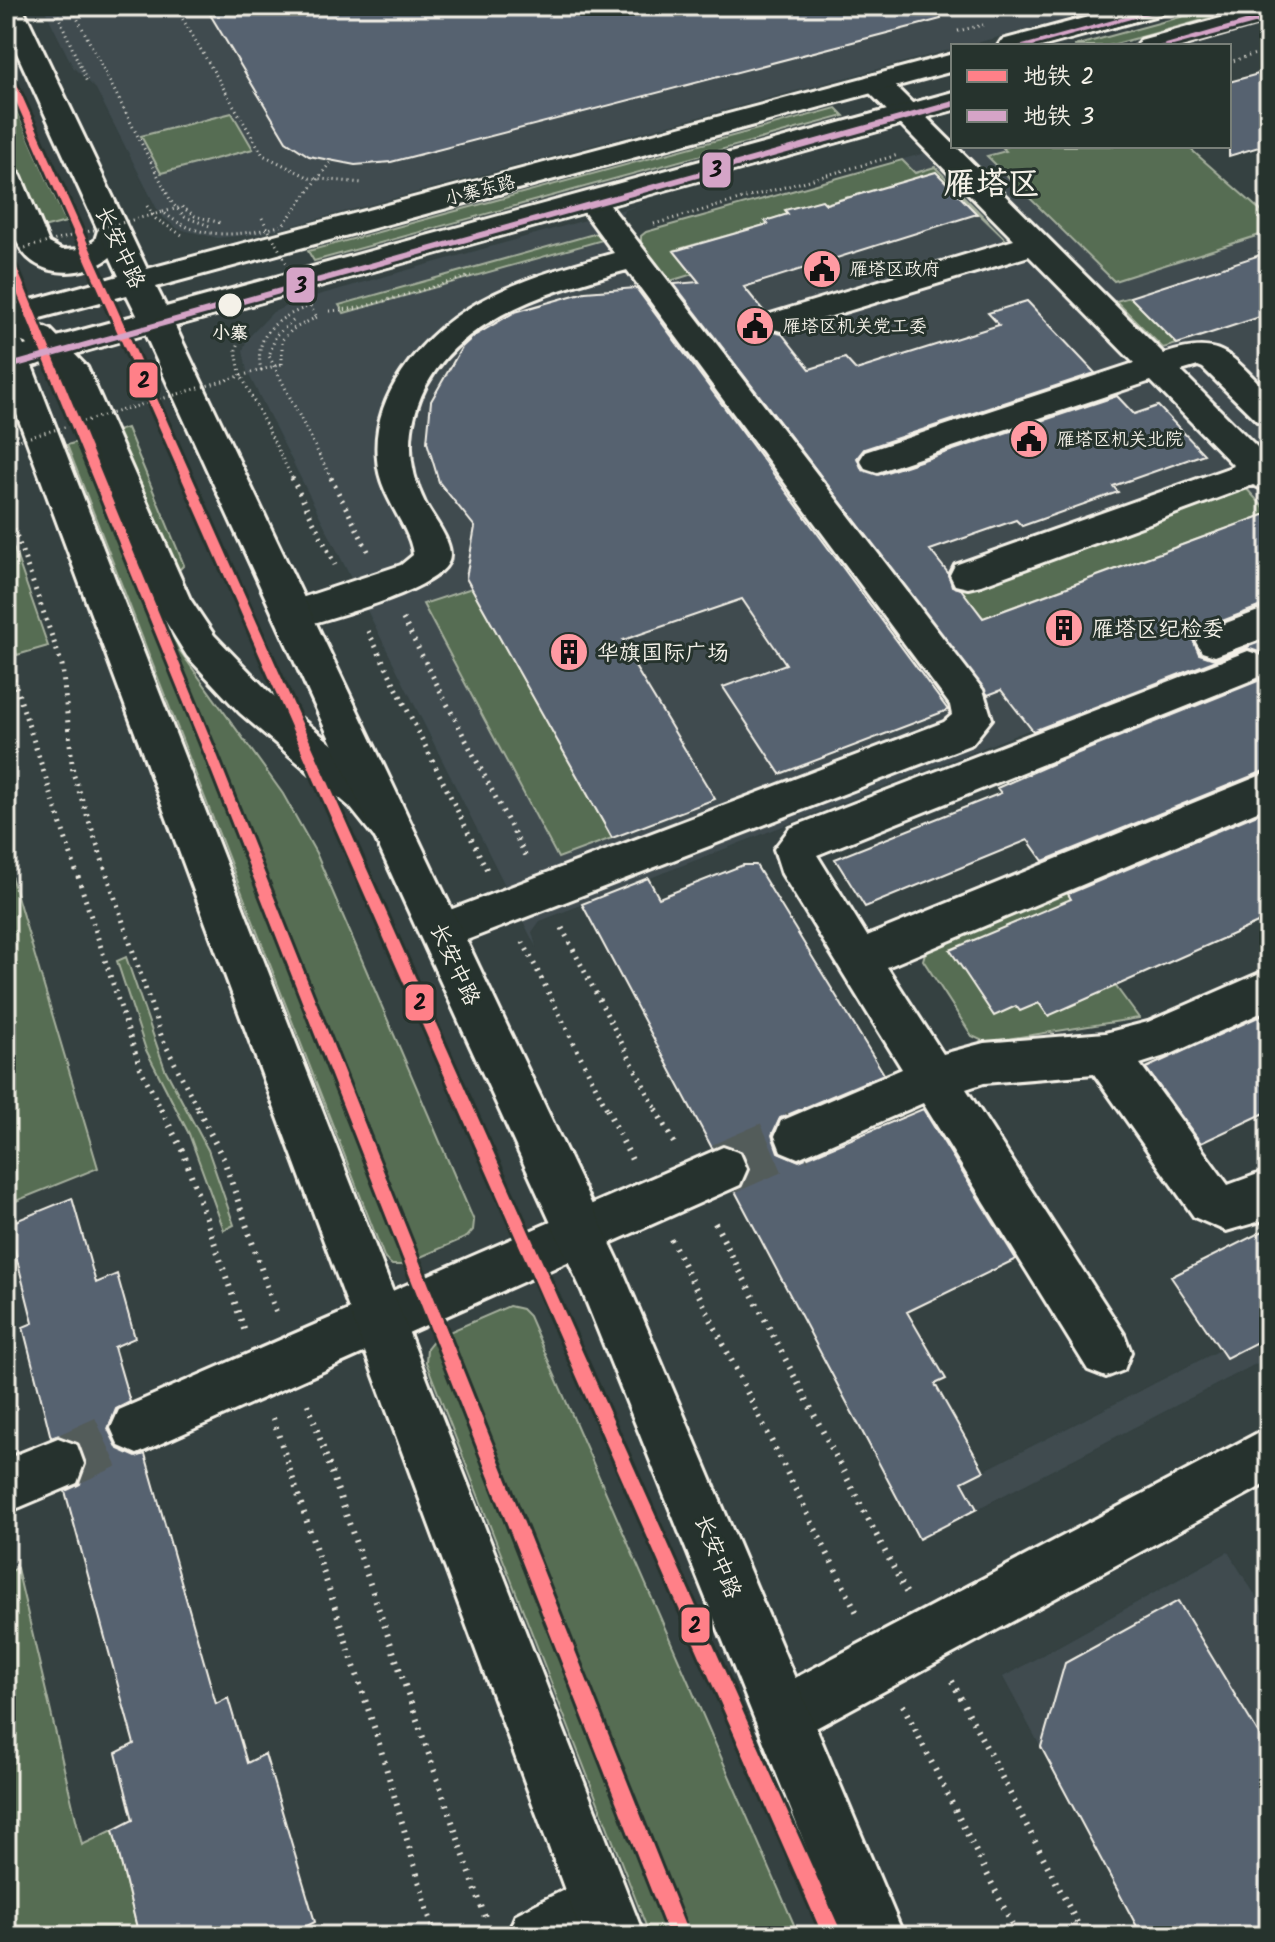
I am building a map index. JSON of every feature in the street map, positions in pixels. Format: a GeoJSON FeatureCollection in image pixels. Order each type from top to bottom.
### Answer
{"type":"FeatureCollection","features":[{"type":"Feature","properties":{"kind":"main road","name":"长安中路"},"geometry":{"type":"LineString","coordinates":[[9,6],[580,1232],[689,1482],[873,1936]]}},
{"type":"Feature","properties":{"kind":"main road"},"geometry":{"type":"LineString","coordinates":[[1019,44],[1143,8]]}},
{"type":"Feature","properties":{"kind":"main road"},"geometry":{"type":"LineString","coordinates":[[1157,44],[1269,13]]}},
{"type":"Feature","properties":{"kind":"main road","name":"小寨东路"},"geometry":{"type":"LineString","coordinates":[[15,342],[951,63]]}},
{"type":"Feature","properties":{"kind":"main road"},"geometry":{"type":"LineString","coordinates":[[876,83],[1264,475],[968,575]]}},
{"type":"Feature","properties":{"kind":"main road","name":"小寨东路"},"geometry":{"type":"LineString","coordinates":[[15,342],[147,301],[591,201],[951,102]]}},
{"type":"Feature","properties":{"kind":"main road"},"geometry":{"type":"LineString","coordinates":[[6,176],[36,248],[43,255],[68,261],[98,254],[108,246],[112,228]]}},
{"type":"Feature","properties":{"kind":"main road"},"geometry":{"type":"LineString","coordinates":[[441,932],[958,733],[972,719],[969,701],[591,201]]}},
{"type":"Feature","properties":{"kind":"main road"},"geometry":{"type":"LineString","coordinates":[[781,321],[1035,244]]}},
{"type":"Feature","properties":{"kind":"main road"},"geometry":{"type":"LineString","coordinates":[[293,615],[419,573],[433,555],[398,481],[393,450],[402,399],[422,361],[455,329],[496,302],[546,283],[634,258]]}},
{"type":"Feature","properties":{"kind":"main road"},"geometry":{"type":"LineString","coordinates":[[15,342],[83,388],[172,601],[190,633],[240,690],[370,801],[395,833]]}},
{"type":"Feature","properties":{"kind":"main road"},"geometry":{"type":"LineString","coordinates":[[15,342],[379,1321],[606,1919],[538,1936]]}},
{"type":"Feature","properties":{"kind":"main road"},"geometry":{"type":"LineString","coordinates":[[877,460],[1193,355],[1210,356],[1269,413]]}},
{"type":"Feature","properties":{"kind":"main road"},"geometry":{"type":"LineString","coordinates":[[1106,1352],[797,862],[795,849],[799,844],[1232,654],[1269,621]]}},
{"type":"Feature","properties":{"kind":"main road"},"geometry":{"type":"LineString","coordinates":[[859,959],[1269,788]]}},
{"type":"Feature","properties":{"kind":"main road"},"geometry":{"type":"LineString","coordinates":[[798,1136],[933,1077],[984,1063],[1105,1053],[1155,1040],[1269,988]]}},
{"type":"Feature","properties":{"kind":"main road"},"geometry":{"type":"LineString","coordinates":[[1105,1053],[1211,1201],[1227,1210],[1236,1209],[1269,1193]]}},
{"type":"Feature","properties":{"kind":"main road"},"geometry":{"type":"LineString","coordinates":[[137,1428],[709,1176]]}},
{"type":"Feature","properties":{"kind":"main road"},"geometry":{"type":"LineString","coordinates":[[783,1715],[1269,1453]]}},
{"type":"Feature","properties":{"kind":"main road"},"geometry":{"type":"LineString","coordinates":[[6,1486],[58,1464]]}},
{"type":"Feature","properties":{"kind":"path"},"geometry":{"type":"LineString","coordinates":[[54,6],[83,65],[90,90]]}},
{"type":"Feature","properties":{"kind":"path"},"geometry":{"type":"LineString","coordinates":[[82,6],[72,7],[177,210]]}},
{"type":"Feature","properties":{"kind":"path"},"geometry":{"type":"LineString","coordinates":[[175,6],[254,143]]}},
{"type":"Feature","properties":{"kind":"path"},"geometry":{"type":"LineString","coordinates":[[1231,61],[1269,50]]}},
{"type":"Feature","properties":{"kind":"path"},"geometry":{"type":"LineString","coordinates":[[163,212],[182,226],[206,234],[234,235],[283,225],[330,163]]}},
{"type":"Feature","properties":{"kind":"path"},"geometry":{"type":"LineString","coordinates":[[143,196],[156,219],[186,236]]}},
{"type":"Feature","properties":{"kind":"path"},"geometry":{"type":"LineString","coordinates":[[6,253],[182,207],[204,220],[224,223]]}},
{"type":"Feature","properties":{"kind":"path"},"geometry":{"type":"LineString","coordinates":[[6,444],[282,364],[278,349],[284,337],[296,326],[317,317],[262,218],[257,220]]}},
{"type":"Feature","properties":{"kind":"path"},"geometry":{"type":"LineString","coordinates":[[257,238],[293,230]]}},
{"type":"Feature","properties":{"kind":"path"},"geometry":{"type":"LineString","coordinates":[[261,370],[256,350],[265,332],[282,317],[310,306]]}},
{"type":"Feature","properties":{"kind":"path"},"geometry":{"type":"LineString","coordinates":[[309,314],[290,322],[276,335],[269,349],[272,364],[544,893],[709,1176],[929,1636],[1084,1936]]}},
{"type":"Feature","properties":{"kind":"path"},"geometry":{"type":"LineString","coordinates":[[276,335],[284,337]]}},
{"type":"Feature","properties":{"kind":"path"},"geometry":{"type":"LineString","coordinates":[[6,506],[62,665],[73,773]]}},
{"type":"Feature","properties":{"kind":"path"},"geometry":{"type":"LineString","coordinates":[[6,656],[140,1067],[184,1154],[259,1375],[376,1733],[435,1936]]}},
{"type":"Feature","properties":{"kind":"shaded area"},"geometry":{"type":"Polygon","coordinates":[[[43,6],[1115,6],[972,44],[951,44],[951,50],[265,233],[218,238],[178,229],[160,215],[96,89],[73,67],[43,6]]]}},
{"type":"Feature","properties":{"kind":"shaded area"},"geometry":{"type":"Polygon","coordinates":[[[951,146],[951,148],[1189,148],[1269,218],[1269,313],[1255,319],[1269,332],[1269,646],[1265,642],[1080,714],[1086,721],[1039,740],[1031,729],[540,921],[532,932],[536,947],[247,371],[243,350],[247,339],[273,312],[301,300],[646,203],[625,210],[621,216],[639,241],[646,232],[951,146]]]}},
{"type":"Feature","properties":{"kind":"shaded area"},"geometry":{"type":"Polygon","coordinates":[[[1269,1336],[1269,1357],[977,1509],[962,1482],[1220,1350],[1226,1358],[1269,1336]]]}},
{"type":"Feature","properties":{"kind":"shaded area"},"geometry":{"type":"Polygon","coordinates":[[[1228,1552],[1269,1617],[1269,1936],[1142,1936],[1003,1677],[1228,1552]]]}},
{"type":"Feature","properties":{"kind":"green space"},"geometry":{"type":"Polygon","coordinates":[[[1221,6],[1254,6],[1115,44],[1081,44],[1221,6]]]}},
{"type":"Feature","properties":{"kind":"green space"},"geometry":{"type":"Polygon","coordinates":[[[6,85],[66,222],[35,230],[6,160],[6,85]]]}},
{"type":"Feature","properties":{"kind":"green space"},"geometry":{"type":"Polygon","coordinates":[[[836,108],[844,116],[314,261],[308,251],[836,108]]]}},
{"type":"Feature","properties":{"kind":"green space"},"geometry":{"type":"Polygon","coordinates":[[[232,113],[253,149],[161,173],[141,136],[232,113]]]}},
{"type":"Feature","properties":{"kind":"green space"},"geometry":{"type":"Polygon","coordinates":[[[1003,148],[1189,148],[1269,218],[1269,232],[1114,281],[987,156],[1006,151],[1003,148]]]}},
{"type":"Feature","properties":{"kind":"green space"},"geometry":{"type":"Polygon","coordinates":[[[902,160],[915,173],[935,167],[1008,242],[939,175],[851,200],[848,197],[826,204],[822,200],[786,210],[788,214],[766,221],[768,224],[675,250],[693,274],[670,281],[641,243],[641,236],[646,232],[902,160]]]}},
{"type":"Feature","properties":{"kind":"green space"},"geometry":{"type":"Polygon","coordinates":[[[601,232],[606,239],[344,313],[339,305],[601,232]]]}},
{"type":"Feature","properties":{"kind":"green space"},"geometry":{"type":"Polygon","coordinates":[[[1130,297],[1177,344],[1163,348],[1116,301],[1130,297]]]}},
{"type":"Feature","properties":{"kind":"green space"},"geometry":{"type":"Polygon","coordinates":[[[127,428],[184,565],[180,569],[174,570],[114,432],[127,428]]]}},
{"type":"Feature","properties":{"kind":"green space"},"geometry":{"type":"Polygon","coordinates":[[[92,438],[180,651],[283,794],[316,853],[474,1221],[473,1230],[467,1237],[402,1265],[392,1265],[385,1259],[67,445],[92,438]]]}},
{"type":"Feature","properties":{"kind":"green space"},"geometry":{"type":"Polygon","coordinates":[[[1244,486],[1269,513],[1001,611],[989,625],[960,589],[1244,486]]]}},
{"type":"Feature","properties":{"kind":"green space"},"geometry":{"type":"Polygon","coordinates":[[[6,526],[48,646],[17,655],[6,622],[6,526]]]}},
{"type":"Feature","properties":{"kind":"green space"},"geometry":{"type":"Polygon","coordinates":[[[472,588],[612,838],[558,858],[423,604],[472,588]]]}},
{"type":"Feature","properties":{"kind":"green space"},"geometry":{"type":"Polygon","coordinates":[[[6,859],[98,1168],[6,1205],[6,859]]]}},
{"type":"Feature","properties":{"kind":"green space"},"geometry":{"type":"Polygon","coordinates":[[[1111,868],[1119,879],[994,1015],[1016,1006],[1039,1003],[1048,1016],[1100,965],[1139,1018],[985,1042],[972,1036],[923,960],[927,946],[1111,868]]]}},
{"type":"Feature","properties":{"kind":"green space"},"geometry":{"type":"Polygon","coordinates":[[[126,957],[165,1069],[208,1150],[234,1225],[224,1230],[189,1134],[146,1050],[117,961],[126,957]]]}},
{"type":"Feature","properties":{"kind":"green space"},"geometry":{"type":"Polygon","coordinates":[[[509,1306],[522,1309],[529,1316],[799,1936],[650,1936],[426,1362],[427,1348],[435,1338],[509,1306]]]}},
{"type":"Feature","properties":{"kind":"green space"},"geometry":{"type":"Polygon","coordinates":[[[17,1568],[82,1845],[113,1830],[139,1936],[6,1936],[6,1574],[17,1568]]]}},
{"type":"Feature","properties":{"kind":"building"},"geometry":{"type":"Polygon","coordinates":[[[205,6],[939,6],[941,19],[391,162],[355,165],[309,156],[286,141],[205,6]]]}},
{"type":"Feature","properties":{"kind":"building"},"geometry":{"type":"Polygon","coordinates":[[[1269,71],[1269,144],[1229,156],[1231,148],[1231,81],[1269,71]]]}},
{"type":"Feature","properties":{"kind":"building"},"geometry":{"type":"Polygon","coordinates":[[[936,172],[977,214],[744,287],[766,314],[763,323],[769,331],[782,334],[810,369],[845,358],[856,370],[999,325],[988,313],[1027,301],[1095,373],[864,449],[857,458],[862,470],[878,475],[1117,396],[1134,414],[1158,406],[1204,454],[1113,486],[1118,492],[1022,526],[1016,520],[930,550],[948,573],[952,586],[961,589],[983,618],[1269,513],[1269,603],[1201,629],[1193,640],[1199,654],[1214,659],[1260,642],[1269,652],[1269,663],[1263,653],[1247,648],[1033,731],[1001,690],[988,695],[674,284],[699,282],[674,251],[768,224],[765,221],[788,214],[785,210],[822,200],[826,204],[936,172]]]}},
{"type":"Feature","properties":{"kind":"building"},"geometry":{"type":"Polygon","coordinates":[[[1269,252],[1269,314],[1177,344],[1130,297],[1269,252]]]}},
{"type":"Feature","properties":{"kind":"building"},"geometry":{"type":"Polygon","coordinates":[[[636,288],[948,710],[780,774],[723,687],[786,664],[742,599],[623,640],[637,663],[634,665],[715,799],[612,838],[466,578],[475,527],[439,482],[427,442],[431,401],[462,347],[474,336],[515,312],[585,292],[636,288]]]}},
{"type":"Feature","properties":{"kind":"building"},"geometry":{"type":"Polygon","coordinates":[[[1269,669],[1269,769],[1043,861],[1028,840],[865,907],[835,859],[1001,793],[997,788],[1056,762],[1263,679],[1269,669]]]}},
{"type":"Feature","properties":{"kind":"building"},"geometry":{"type":"Polygon","coordinates":[[[1269,809],[1269,918],[1048,1016],[1039,1003],[1020,1011],[1016,1006],[994,1016],[950,950],[1071,899],[1068,894],[1269,809]]]}},
{"type":"Feature","properties":{"kind":"building"},"geometry":{"type":"Polygon","coordinates":[[[743,865],[756,865],[884,1074],[780,1118],[772,1135],[778,1152],[799,1161],[923,1109],[1016,1259],[907,1312],[946,1379],[935,1384],[984,1471],[962,1482],[977,1509],[919,1539],[735,1191],[743,1186],[750,1170],[743,1152],[724,1144],[712,1148],[582,904],[648,878],[659,898],[743,865]]]}},
{"type":"Feature","properties":{"kind":"building"},"geometry":{"type":"Polygon","coordinates":[[[1269,1012],[1269,1111],[1201,1143],[1146,1068],[1269,1012]]]}},
{"type":"Feature","properties":{"kind":"building"},"geometry":{"type":"Polygon","coordinates":[[[72,1198],[96,1283],[117,1274],[135,1338],[114,1347],[130,1402],[116,1409],[108,1429],[118,1449],[136,1457],[145,1454],[216,1704],[228,1698],[247,1763],[265,1754],[315,1922],[287,1936],[139,1936],[113,1830],[133,1820],[116,1753],[134,1744],[65,1491],[80,1484],[87,1463],[78,1442],[59,1435],[51,1438],[23,1327],[33,1323],[8,1224],[72,1198]]]}},
{"type":"Feature","properties":{"kind":"building"},"geometry":{"type":"Polygon","coordinates":[[[1269,1228],[1269,1336],[1226,1358],[1171,1277],[1269,1228]]]}},
{"type":"Feature","properties":{"kind":"building"},"geometry":{"type":"Polygon","coordinates":[[[1178,1601],[1269,1751],[1269,1936],[1142,1936],[1041,1747],[1065,1663],[1178,1601]]]}},
{"type":"Feature","properties":{"kind":"tunnel"},"geometry":{"type":"LineString","coordinates":[[723,1169],[798,1136]]}},
{"type":"Feature","properties":{"kind":"tunnel"},"geometry":{"type":"LineString","coordinates":[[58,1464],[137,1428]]}},
{"type":"Feature","properties":{"kind":"metro line","name":"3"},"geometry":{"type":"LineString","coordinates":[[1031,44],[1174,6]]}},
{"type":"Feature","properties":{"kind":"metro line","name":"3"},"geometry":{"type":"LineString","coordinates":[[1170,44],[1269,17]]}},
{"type":"Feature","properties":{"kind":"metro line","name":"2"},"geometry":{"type":"LineString","coordinates":[[6,69],[833,1936]]}},
{"type":"Feature","properties":{"kind":"metro line","name":"3"},"geometry":{"type":"LineString","coordinates":[[6,367],[951,105]]}},
{"type":"Feature","properties":{"kind":"metro line","name":"2"},"geometry":{"type":"LineString","coordinates":[[6,254],[212,757],[679,1936]]}},
{"type":"Feature","properties":{"kind":"place","name":"雁塔区政府"},"geometry":{"type":"Point","coordinates":[822,269]}},
{"type":"Feature","properties":{"kind":"place","name":"小寨"},"geometry":{"type":"Point","coordinates":[230,305]}},
{"type":"Feature","properties":{"kind":"place","name":"雁塔区机关党工委"},"geometry":{"type":"Point","coordinates":[755,326]}},
{"type":"Feature","properties":{"kind":"place","name":"雁塔区机关北院"},"geometry":{"type":"Point","coordinates":[1029,439]}},
{"type":"Feature","properties":{"kind":"place","name":"雁塔区纪检委"},"geometry":{"type":"Point","coordinates":[1064,628]}},
{"type":"Feature","properties":{"kind":"place","name":"华旗国际广场"},"geometry":{"type":"Point","coordinates":[569,652]}},
{"type":"Feature","properties":{"kind":"district","name":"雁塔区"},"geometry":{"type":"Point","coordinates":[992,183]}}]}
